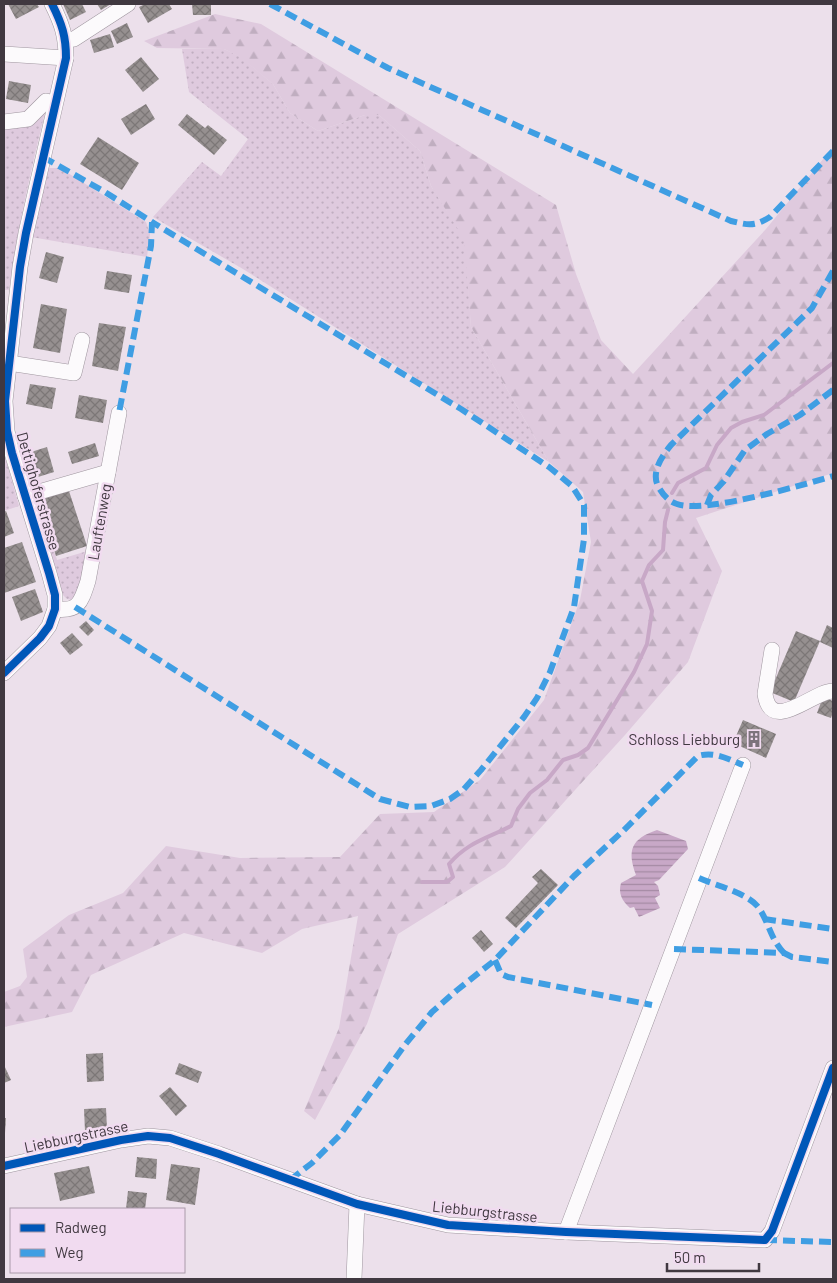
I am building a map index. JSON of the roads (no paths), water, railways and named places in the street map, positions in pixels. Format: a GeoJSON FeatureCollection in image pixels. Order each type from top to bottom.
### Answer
{"type":"FeatureCollection","features":[{"type":"Feature","properties":{"kind":"street","name":"Dettighoferstrasse"},"geometry":{"type":"LineString","coordinates":[[52,4],[64,29],[66,58],[25,242],[4,401],[8,432],[55,595],[55,609]]}},
{"type":"Feature","properties":{"kind":"street"},"geometry":{"type":"LineString","coordinates":[[66,40],[74,39],[128,4]]}},
{"type":"Feature","properties":{"kind":"street"},"geometry":{"type":"LineString","coordinates":[[4,54],[66,58]]}},
{"type":"Feature","properties":{"kind":"street"},"geometry":{"type":"LineString","coordinates":[[4,122],[28,119],[46,102],[55,103]]}},
{"type":"Feature","properties":{"kind":"street"},"geometry":{"type":"LineString","coordinates":[[9,363],[74,373],[82,340]]}},
{"type":"Feature","properties":{"kind":"street","name":"Lauftenweg"},"geometry":{"type":"LineString","coordinates":[[55,609],[75,607],[83,598],[88,581],[119,413]]}},
{"type":"Feature","properties":{"kind":"street"},"geometry":{"type":"LineString","coordinates":[[25,496],[108,472]]}},
{"type":"Feature","properties":{"kind":"street"},"geometry":{"type":"LineString","coordinates":[[4,673],[40,638],[49,626],[55,609]]}},
{"type":"Feature","properties":{"kind":"street"},"geometry":{"type":"LineString","coordinates":[[772,650],[765,694],[770,708],[786,712],[821,693],[833,690]]}},
{"type":"Feature","properties":{"kind":"street"},"geometry":{"type":"LineString","coordinates":[[566,1232],[743,765]]}},
{"type":"Feature","properties":{"kind":"street","name":"Liebburgstrasse"},"geometry":{"type":"LineString","coordinates":[[4,1166],[121,1140],[148,1136],[170,1138],[220,1154],[357,1204],[448,1225],[765,1240],[772,1231],[833,1068]]}},
{"type":"Feature","properties":{"kind":"street"},"geometry":{"type":"LineString","coordinates":[[354,1279],[357,1204]]}},
{"type":"Feature","properties":{"kind":"waterway"},"geometry":{"type":"LineString","coordinates":[[672,493],[678,483],[706,468],[717,445],[731,428],[742,422],[764,415],[833,363]]}},
{"type":"Feature","properties":{"kind":"waterway"},"geometry":{"type":"LineString","coordinates":[[422,882],[447,882],[453,877],[449,864],[456,857],[478,842],[511,826],[518,809],[530,793],[547,780],[563,760],[578,755],[588,748],[634,672],[647,644],[652,611],[642,581],[649,565],[663,550],[668,510]]}},
{"type":"Feature","properties":{"kind":"place","name":"Schloss Liebburg"},"geometry":{"type":"Point","coordinates":[754,739]}}]}
